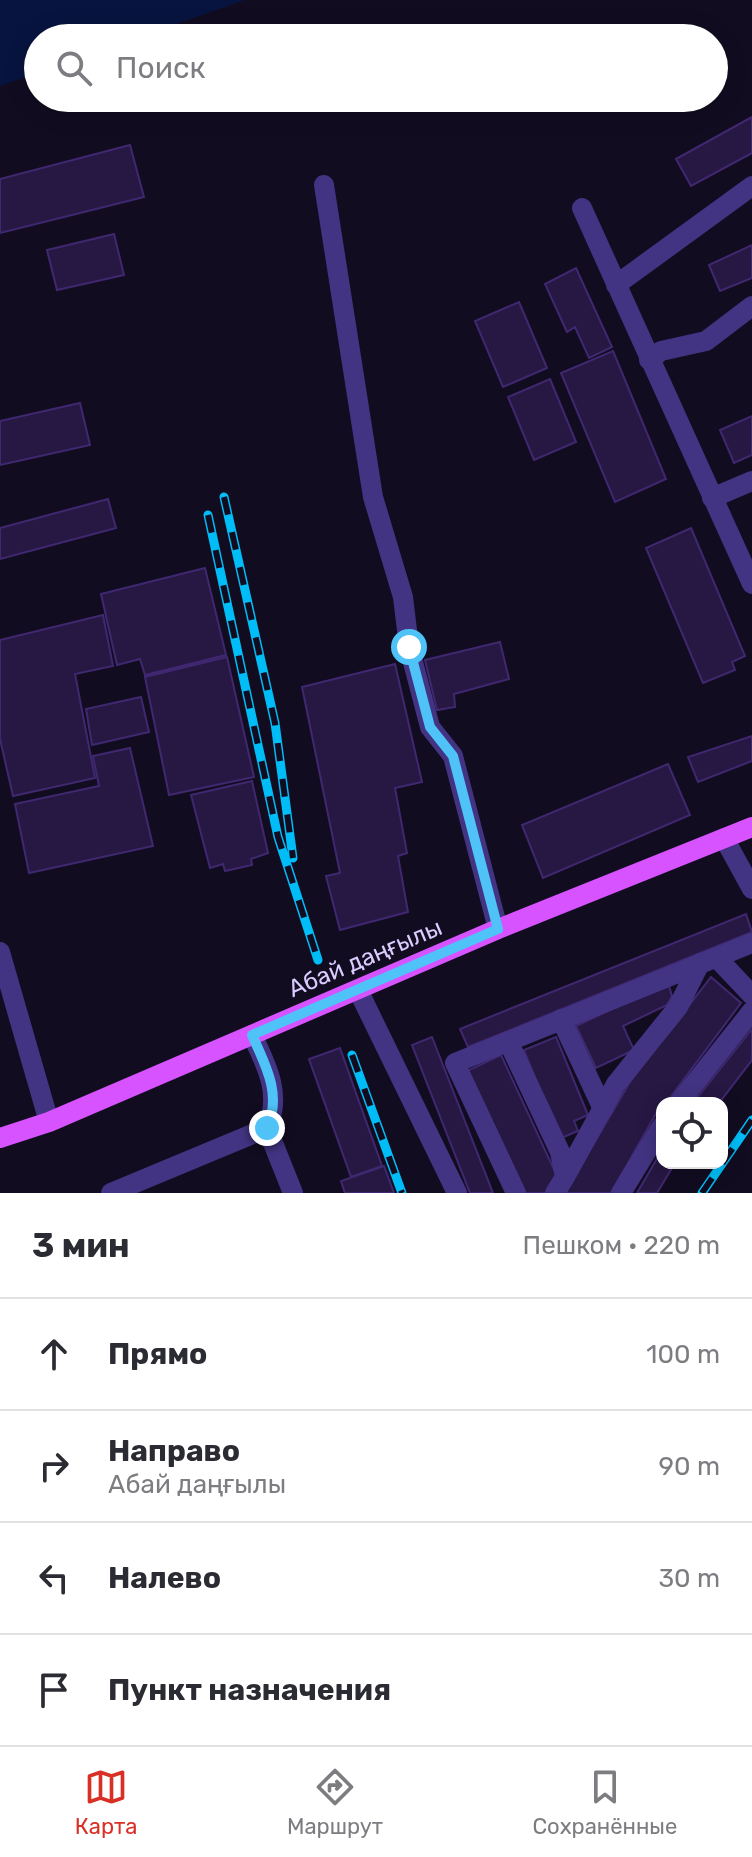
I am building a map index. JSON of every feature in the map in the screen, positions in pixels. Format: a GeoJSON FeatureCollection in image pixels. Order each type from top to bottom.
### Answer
{"type":"FeatureCollection","features":[{"type":"Feature","properties":{"kind":"main road","name":"Абай даңғылы"},"geometry":{"type":"LineString","coordinates":[[0,1138],[49,1122],[498,929],[752,827]]}},
{"type":"Feature","properties":{"kind":"lane"},"geometry":{"type":"LineString","coordinates":[[324,185],[373,497],[403,597],[409,647],[430,727],[453,756],[498,929]]}},
{"type":"Feature","properties":{"kind":"lane"},"geometry":{"type":"LineString","coordinates":[[616,285],[752,186]]}},
{"type":"Feature","properties":{"kind":"lane"},"geometry":{"type":"LineString","coordinates":[[582,208],[752,584]]}},
{"type":"Feature","properties":{"kind":"lane"},"geometry":{"type":"LineString","coordinates":[[649,360],[661,351],[706,341],[752,306]]}},
{"type":"Feature","properties":{"kind":"lane"},"geometry":{"type":"LineString","coordinates":[[712,498],[752,481]]}},
{"type":"Feature","properties":{"kind":"lane"},"geometry":{"type":"LineString","coordinates":[[724,838],[752,889]]}},
{"type":"Feature","properties":{"kind":"lane"},"geometry":{"type":"LineString","coordinates":[[516,1193],[455,1063],[752,943]]}},
{"type":"Feature","properties":{"kind":"lane"},"geometry":{"type":"LineString","coordinates":[[0,952],[49,1122]]}},
{"type":"Feature","properties":{"kind":"lane"},"geometry":{"type":"LineString","coordinates":[[708,960],[752,995]]}},
{"type":"Feature","properties":{"kind":"lane"},"geometry":{"type":"LineString","coordinates":[[560,1185],[639,1051],[678,1007],[708,960]]}},
{"type":"Feature","properties":{"kind":"lane"},"geometry":{"type":"LineString","coordinates":[[358,990],[457,1193]]}},
{"type":"Feature","properties":{"kind":"lane"},"geometry":{"type":"LineString","coordinates":[[684,1097],[752,1011]]}},
{"type":"Feature","properties":{"kind":"lane"},"geometry":{"type":"LineString","coordinates":[[561,1019],[603,1109]]}},
{"type":"Feature","properties":{"kind":"lane"},"geometry":{"type":"LineString","coordinates":[[111,1193],[267,1128],[275,1110],[268,1070],[252,1035]]}},
{"type":"Feature","properties":{"kind":"lane"},"geometry":{"type":"LineString","coordinates":[[508,1041],[560,1152],[560,1185]]}},
{"type":"Feature","properties":{"kind":"lane"},"geometry":{"type":"LineString","coordinates":[[267,1128],[293,1193]]}},
{"type":"Feature","properties":{"kind":"lane"},"geometry":{"type":"LineString","coordinates":[[621,1193],[656,1136]]}},
{"type":"Feature","properties":{"kind":"water"},"geometry":{"type":"Polygon","coordinates":[[[0,0],[245,0],[177,24],[24,24],[24,78],[0,86],[0,0]]]}},
{"type":"Feature","properties":{"kind":"building"},"geometry":{"type":"Polygon","coordinates":[[[752,117],[752,153],[691,186],[676,159],[752,117]]]}},
{"type":"Feature","properties":{"kind":"building"},"geometry":{"type":"Polygon","coordinates":[[[130,145],[144,197],[0,233],[0,179],[130,145]]]}},
{"type":"Feature","properties":{"kind":"building"},"geometry":{"type":"Polygon","coordinates":[[[114,234],[124,275],[57,290],[47,250],[114,234]]]}},
{"type":"Feature","properties":{"kind":"building"},"geometry":{"type":"Polygon","coordinates":[[[752,245],[752,278],[720,291],[709,265],[752,245]]]}},
{"type":"Feature","properties":{"kind":"building"},"geometry":{"type":"Polygon","coordinates":[[[576,268],[612,347],[589,358],[575,327],[567,332],[545,284],[576,268]]]}},
{"type":"Feature","properties":{"kind":"building"},"geometry":{"type":"Polygon","coordinates":[[[519,302],[547,368],[503,387],[475,321],[519,302]]]}},
{"type":"Feature","properties":{"kind":"building"},"geometry":{"type":"Polygon","coordinates":[[[613,351],[666,479],[615,502],[561,373],[613,351]]]}},
{"type":"Feature","properties":{"kind":"building"},"geometry":{"type":"Polygon","coordinates":[[[550,379],[576,442],[534,460],[508,397],[550,379]]]}},
{"type":"Feature","properties":{"kind":"building"},"geometry":{"type":"Polygon","coordinates":[[[80,403],[90,445],[0,465],[0,421],[80,403]]]}},
{"type":"Feature","properties":{"kind":"building"},"geometry":{"type":"Polygon","coordinates":[[[752,416],[752,455],[734,463],[720,430],[752,416]]]}},
{"type":"Feature","properties":{"kind":"building"},"geometry":{"type":"Polygon","coordinates":[[[108,499],[116,528],[0,559],[0,528],[108,499]]]}},
{"type":"Feature","properties":{"kind":"building"},"geometry":{"type":"Polygon","coordinates":[[[691,528],[745,656],[732,662],[735,670],[703,683],[646,548],[691,528]]]}},
{"type":"Feature","properties":{"kind":"building"},"geometry":{"type":"Polygon","coordinates":[[[205,568],[226,655],[145,675],[140,659],[117,665],[101,594],[205,568]]]}},
{"type":"Feature","properties":{"kind":"building"},"geometry":{"type":"Polygon","coordinates":[[[103,615],[113,666],[75,674],[95,778],[13,796],[0,739],[0,640],[103,615]]]}},
{"type":"Feature","properties":{"kind":"building"},"geometry":{"type":"Polygon","coordinates":[[[500,642],[509,679],[454,694],[455,707],[437,710],[425,660],[500,642]]]}},
{"type":"Feature","properties":{"kind":"building"},"geometry":{"type":"Polygon","coordinates":[[[227,657],[254,777],[169,795],[145,677],[227,657]]]}},
{"type":"Feature","properties":{"kind":"building"},"geometry":{"type":"Polygon","coordinates":[[[395,664],[422,782],[395,788],[407,853],[398,856],[408,912],[340,930],[326,876],[340,873],[302,687],[395,664]]]}},
{"type":"Feature","properties":{"kind":"building"},"geometry":{"type":"Polygon","coordinates":[[[141,697],[149,732],[92,745],[86,709],[141,697]]]}},
{"type":"Feature","properties":{"kind":"building"},"geometry":{"type":"Polygon","coordinates":[[[752,736],[752,761],[698,782],[688,757],[752,736]]]}},
{"type":"Feature","properties":{"kind":"building"},"geometry":{"type":"Polygon","coordinates":[[[130,748],[153,846],[29,873],[15,804],[99,786],[93,756],[130,748]]]}},
{"type":"Feature","properties":{"kind":"building"},"geometry":{"type":"Polygon","coordinates":[[[668,764],[690,815],[543,878],[522,825],[668,764]]]}},
{"type":"Feature","properties":{"kind":"building"},"geometry":{"type":"Polygon","coordinates":[[[252,781],[268,853],[251,859],[252,865],[225,871],[223,864],[210,868],[191,795],[252,781]]]}},
{"type":"Feature","properties":{"kind":"building"},"geometry":{"type":"Polygon","coordinates":[[[746,914],[752,932],[468,1047],[460,1029],[746,914]]]}},
{"type":"Feature","properties":{"kind":"building"},"geometry":{"type":"Polygon","coordinates":[[[711,977],[741,1003],[670,1097],[656,1097],[656,1114],[611,1193],[565,1193],[630,1082],[711,977]]]}},
{"type":"Feature","properties":{"kind":"building"},"geometry":{"type":"Polygon","coordinates":[[[668,983],[672,996],[667,1005],[623,1026],[634,1050],[596,1068],[576,1026],[668,983]]]}},
{"type":"Feature","properties":{"kind":"building"},"geometry":{"type":"Polygon","coordinates":[[[752,1029],[752,1060],[724,1097],[698,1097],[752,1029]]]}},
{"type":"Feature","properties":{"kind":"building"},"geometry":{"type":"Polygon","coordinates":[[[432,1037],[493,1193],[470,1193],[412,1045],[432,1037]]]}},
{"type":"Feature","properties":{"kind":"building"},"geometry":{"type":"Polygon","coordinates":[[[556,1037],[588,1115],[574,1121],[578,1131],[559,1139],[524,1050],[556,1037]]]}},
{"type":"Feature","properties":{"kind":"building"},"geometry":{"type":"Polygon","coordinates":[[[340,1048],[382,1166],[351,1177],[309,1059],[340,1048]]]}},
{"type":"Feature","properties":{"kind":"building"},"geometry":{"type":"Polygon","coordinates":[[[501,1055],[557,1176],[547,1193],[524,1193],[467,1071],[501,1055]]]}},
{"type":"Feature","properties":{"kind":"building"},"geometry":{"type":"Polygon","coordinates":[[[656,1160],[656,1169],[671,1169],[657,1193],[637,1193],[656,1160]]]}},
{"type":"Feature","properties":{"kind":"building"},"geometry":{"type":"Polygon","coordinates":[[[384,1166],[394,1193],[345,1193],[341,1181],[384,1166]]]}},
{"type":"Feature","properties":{"kind":"railway"},"geometry":{"type":"LineString","coordinates":[[224,497],[275,723],[293,858]]}},
{"type":"Feature","properties":{"kind":"railway"},"geometry":{"type":"LineString","coordinates":[[208,515],[278,837],[318,960]]}},
{"type":"Feature","properties":{"kind":"railway"},"geometry":{"type":"LineString","coordinates":[[352,1055],[402,1193]]}},
{"type":"Feature","properties":{"kind":"railway"},"geometry":{"type":"LineString","coordinates":[[702,1193],[752,1120]]}},
{"type":"Feature","properties":{"kind":"route"},"geometry":{"type":"LineString","coordinates":[[267,1128],[275,1110],[268,1070],[252,1035],[498,929],[453,756],[430,727],[409,647]]}}]}
